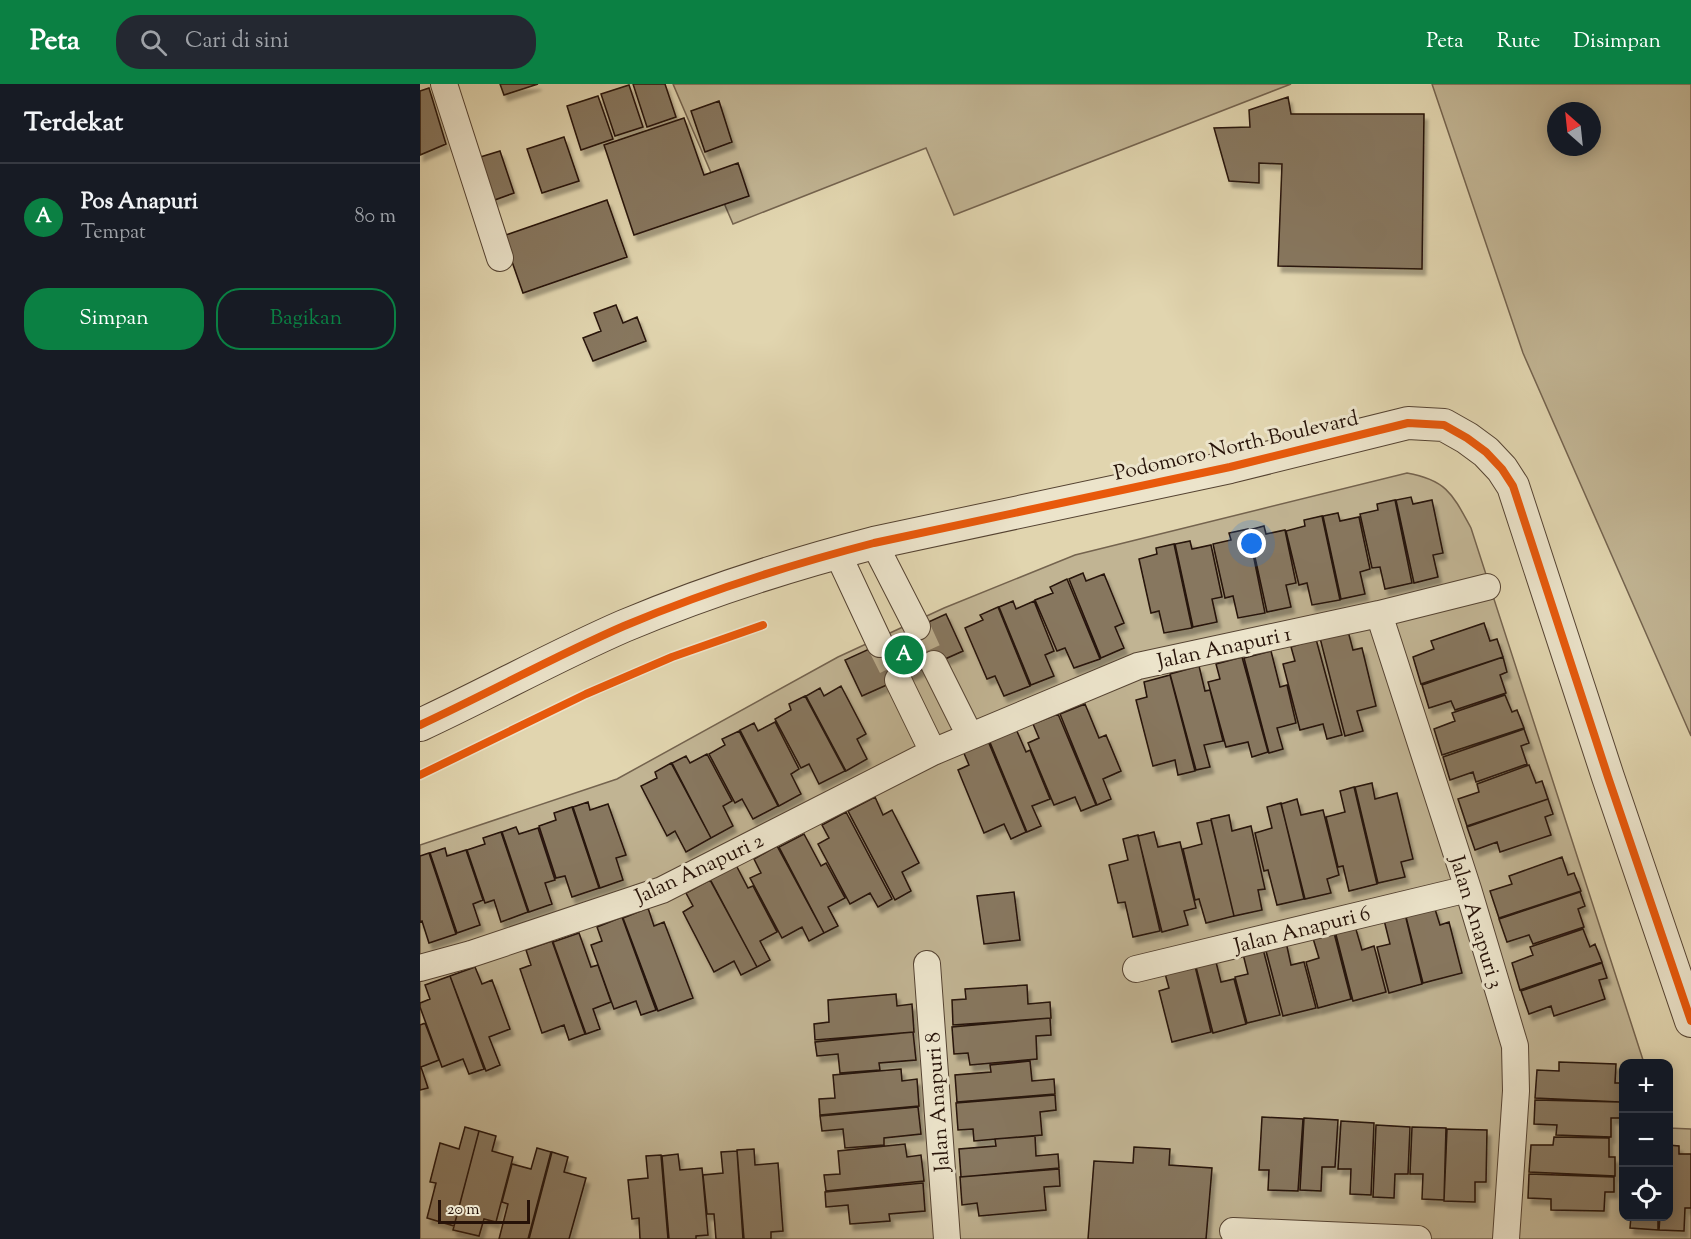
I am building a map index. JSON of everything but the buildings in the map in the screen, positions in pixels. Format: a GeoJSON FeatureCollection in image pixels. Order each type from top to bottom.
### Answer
{"type":"FeatureCollection","features":[{"type":"Feature","properties":{"kind":"street"},"geometry":{"type":"LineString","coordinates":[[444,84],[500,258]]}},
{"type":"Feature","properties":{"kind":"street","name":"Podomoro North Boulevard"},"geometry":{"type":"LineString","coordinates":[[420,725],[625,626],[765,574],[837,552],[1230,467],[1408,423],[1444,425],[1486,452],[1502,469],[1513,486],[1691,1021]]}},
{"type":"Feature","properties":{"kind":"street"},"geometry":{"type":"LineString","coordinates":[[874,543],[917,627]]}},
{"type":"Feature","properties":{"kind":"street"},"geometry":{"type":"LineString","coordinates":[[837,552],[880,644]]}},
{"type":"Feature","properties":{"kind":"street","name":"Jalan Anapuri 1"},"geometry":{"type":"LineString","coordinates":[[933,752],[1138,666],[1379,614],[1487,587]]}},
{"type":"Feature","properties":{"kind":"street","name":"Jalan Anapuri 3"},"geometry":{"type":"LineString","coordinates":[[1379,614],[1468,889],[1515,1046],[1515,1103],[1506,1239]]}},
{"type":"Feature","properties":{"kind":"street"},"geometry":{"type":"LineString","coordinates":[[934,664],[970,736]]}},
{"type":"Feature","properties":{"kind":"street"},"geometry":{"type":"LineString","coordinates":[[898,680],[933,752]]}},
{"type":"Feature","properties":{"kind":"street","name":"Jalan Anapuri 2"},"geometry":{"type":"LineString","coordinates":[[420,968],[471,954],[662,890],[933,752]]}},
{"type":"Feature","properties":{"kind":"street","name":"Jalan Anapuri 6"},"geometry":{"type":"LineString","coordinates":[[1136,969],[1468,889]]}},
{"type":"Feature","properties":{"kind":"street","name":"Jalan Anapuri 8"},"geometry":{"type":"LineString","coordinates":[[927,964],[947,1239]]}},
{"type":"Feature","properties":{"kind":"street"},"geometry":{"type":"LineString","coordinates":[[1233,1231],[1418,1239]]}},
{"type":"Feature","properties":{"kind":"shaded area"},"geometry":{"type":"Polygon","coordinates":[[[673,84],[1291,84],[954,215],[926,148],[733,224],[673,84]]]}},
{"type":"Feature","properties":{"kind":"shaded area"},"geometry":{"type":"Polygon","coordinates":[[[1432,84],[1691,84],[1691,736],[1523,353],[1432,84]]]}},
{"type":"Feature","properties":{"kind":"shaded area"},"geometry":{"type":"Polygon","coordinates":[[[1407,473],[1431,480],[1447,491],[1459,506],[1471,528],[1643,1059],[1619,1059],[1619,1221],[1673,1221],[1673,1128],[1691,1129],[1691,1239],[420,1239],[420,845],[617,779],[838,657],[944,608],[1075,555],[1407,473]]]}},
{"type":"Feature","properties":{"kind":"tunnel"},"geometry":{"type":"LineString","coordinates":[[917,627],[934,664]]}},
{"type":"Feature","properties":{"kind":"tunnel"},"geometry":{"type":"LineString","coordinates":[[880,644],[898,680]]}},
{"type":"Feature","properties":{"kind":"cycle path"},"geometry":{"type":"LineString","coordinates":[[420,725],[624,626],[716,591],[810,560],[874,543],[1230,467],[1408,423],[1444,425],[1486,452],[1502,469],[1513,486],[1691,1021]]}},
{"type":"Feature","properties":{"kind":"cycle path"},"geometry":{"type":"LineString","coordinates":[[420,775],[586,694],[672,657],[763,625]]}},
{"type":"Feature","properties":{"kind":"place","name":"Pos Anapuri"},"geometry":{"type":"Point","coordinates":[904,655]}}]}
